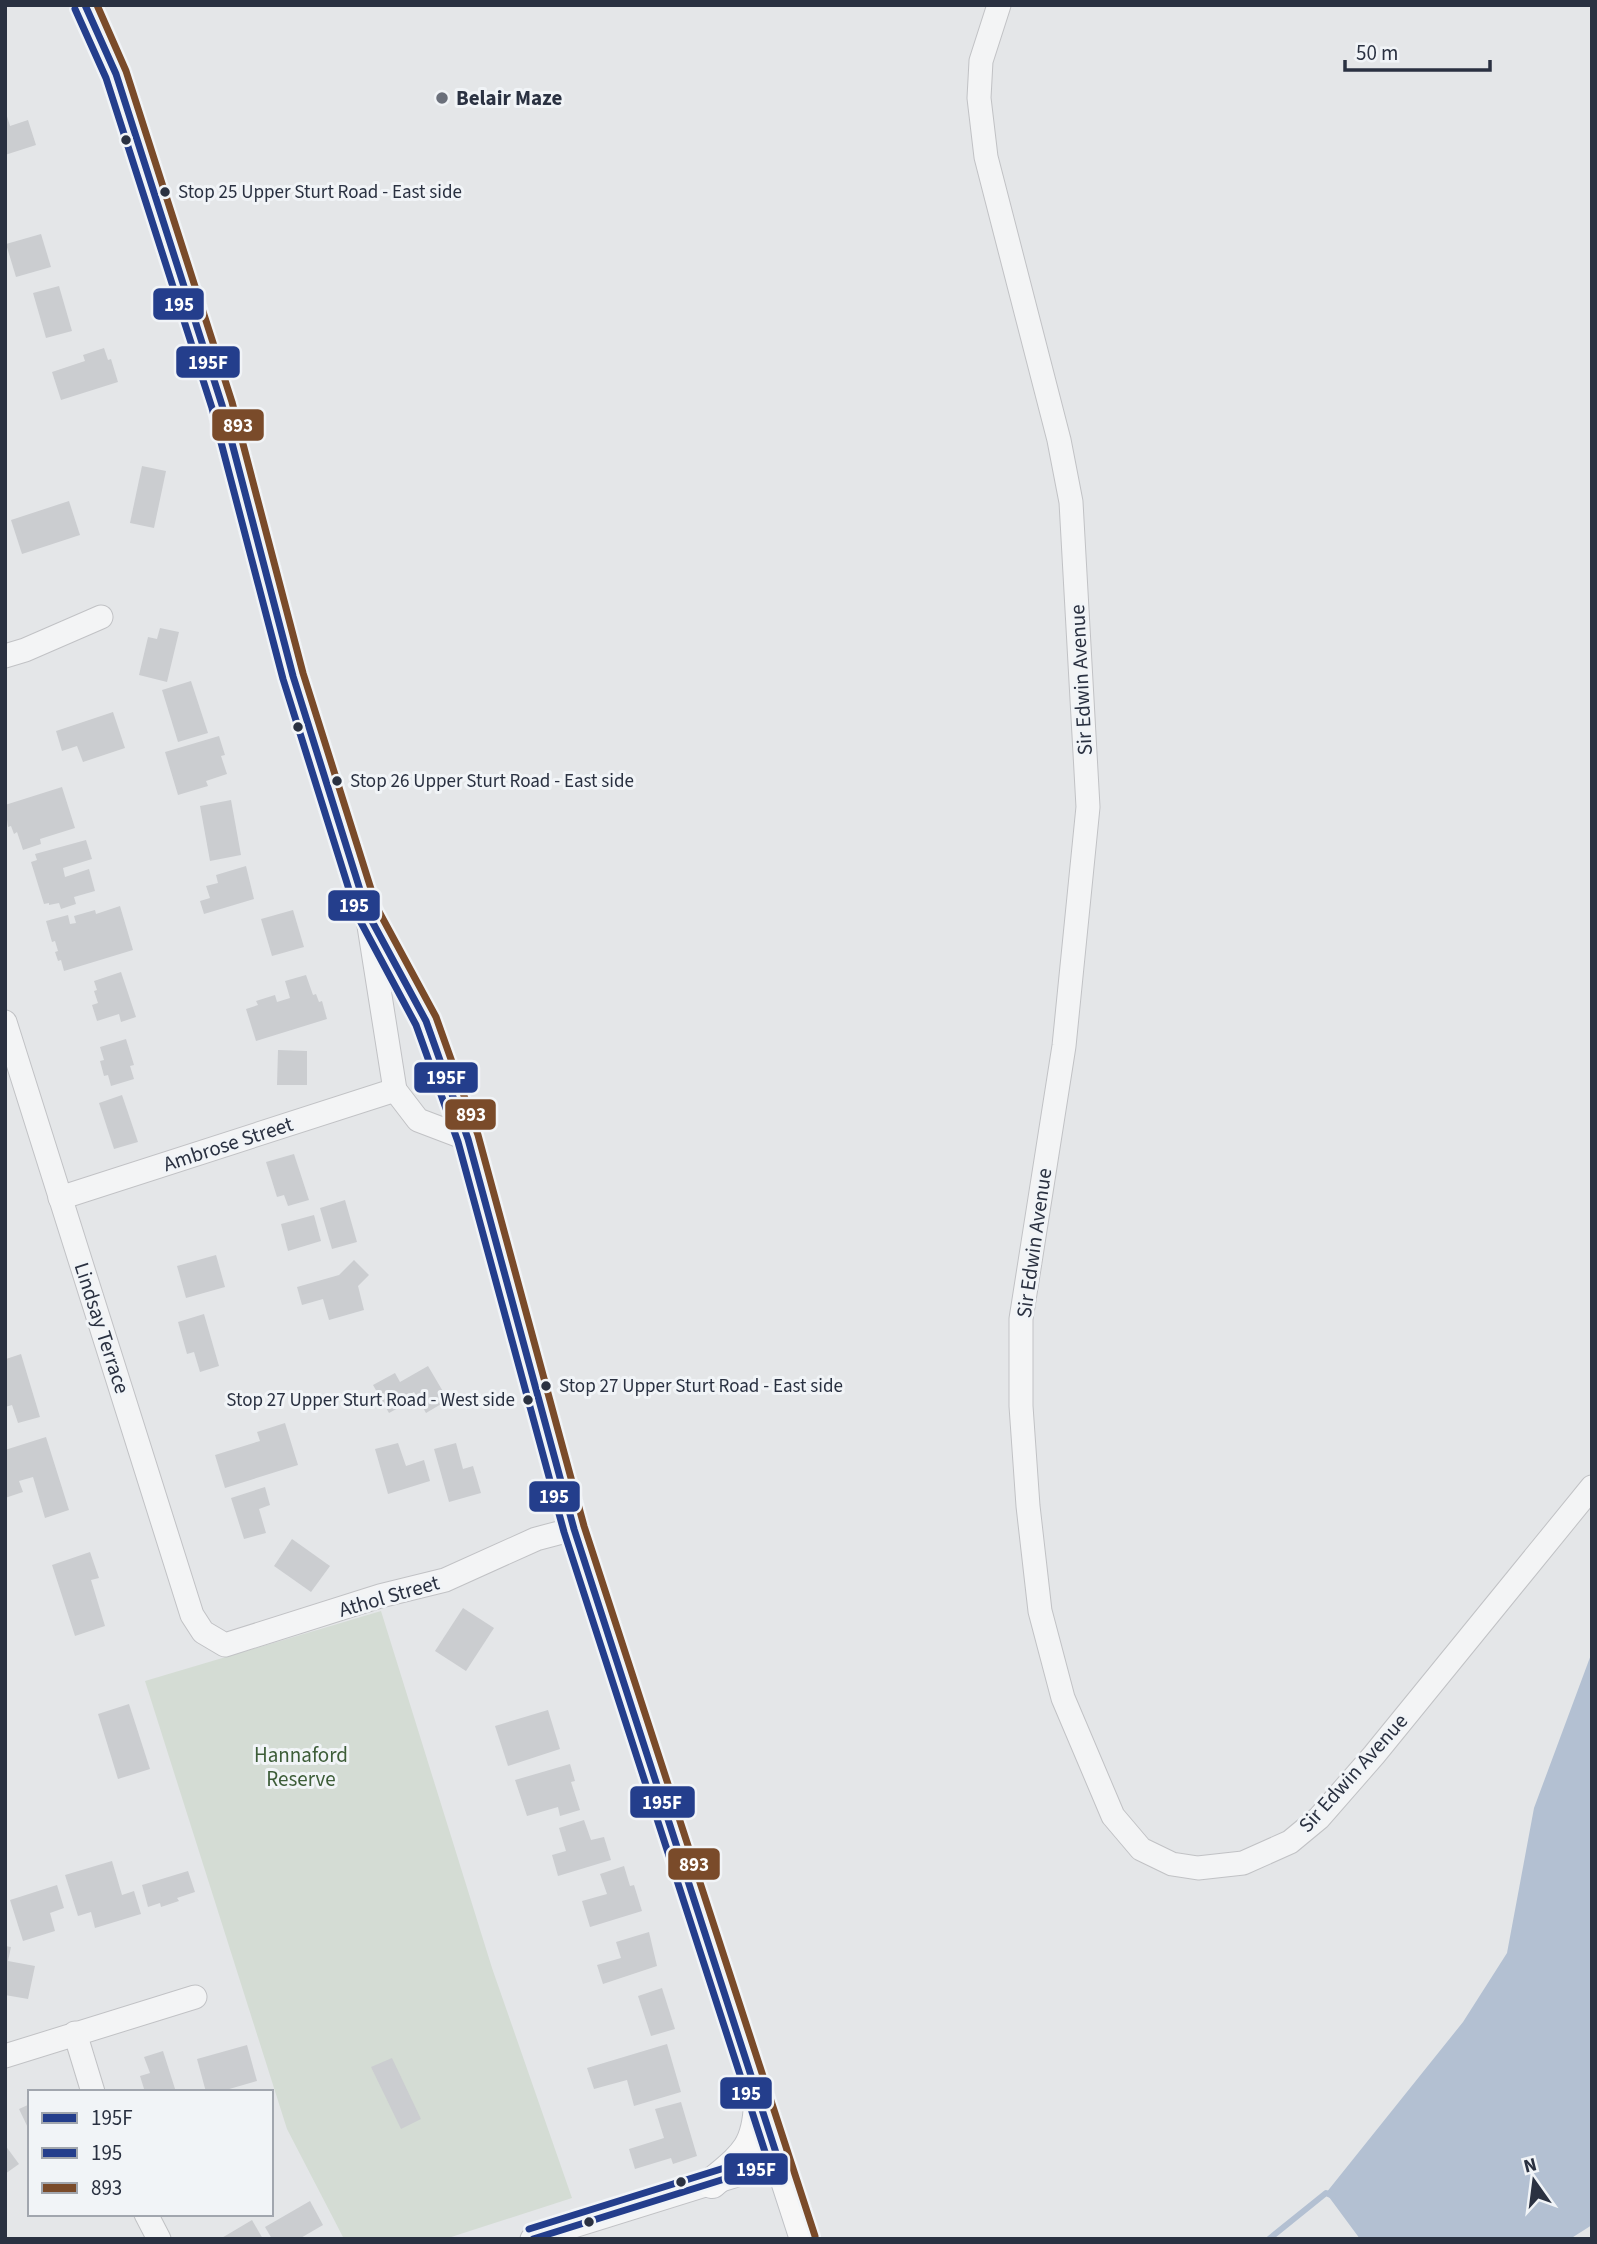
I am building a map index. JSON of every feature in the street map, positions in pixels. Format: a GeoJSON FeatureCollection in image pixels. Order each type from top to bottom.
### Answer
{"type":"FeatureCollection","features":[{"type":"Feature","properties":{"kind":"main road"},"geometry":{"type":"LineString","coordinates":[[85,5],[116,74],[222,405],[293,676],[367,912],[426,1021],[468,1139],[574,1529],[805,2239]]}},
{"type":"Feature","properties":{"kind":"main road"},"geometry":{"type":"LineString","coordinates":[[712,2183],[745,2155],[758,2129],[759,2100]]}},
{"type":"Feature","properties":{"kind":"street","name":"Sir Edwin Avenue"},"geometry":{"type":"LineString","coordinates":[[999,5],[982,61],[981,110],[986,157],[1059,440],[1071,502],[1088,807],[1064,1046],[1021,1319],[1021,1406],[1028,1506],[1040,1611],[1063,1698],[1113,1816],[1141,1849],[1172,1864],[1198,1868],[1243,1863],[1290,1842],[1319,1818],[1374,1755],[1592,1487]]}},
{"type":"Feature","properties":{"kind":"street"},"geometry":{"type":"LineString","coordinates":[[5,656],[101,617]]}},
{"type":"Feature","properties":{"kind":"street"},"geometry":{"type":"LineString","coordinates":[[367,912],[395,1090],[418,1120],[468,1139]]}},
{"type":"Feature","properties":{"kind":"street","name":"Lindsay Terrace"},"geometry":{"type":"LineString","coordinates":[[5,1022],[192,1615],[203,1632]]}},
{"type":"Feature","properties":{"kind":"street","name":"Ambrose Street"},"geometry":{"type":"LineString","coordinates":[[61,1198],[395,1090]]}},
{"type":"Feature","properties":{"kind":"street","name":"Athol Street"},"geometry":{"type":"LineString","coordinates":[[203,1632],[225,1645],[380,1596],[445,1580],[536,1539],[574,1529]]}},
{"type":"Feature","properties":{"kind":"street"},"geometry":{"type":"LineString","coordinates":[[5,2056],[195,1997]]}},
{"type":"Feature","properties":{"kind":"street"},"geometry":{"type":"LineString","coordinates":[[75,2034],[92,2090]]}},
{"type":"Feature","properties":{"kind":"street"},"geometry":{"type":"LineString","coordinates":[[532,2239],[779,2162]]}},
{"type":"Feature","properties":{"kind":"street"},"geometry":{"type":"LineString","coordinates":[[147,2216],[159,2239]]}},
{"type":"Feature","properties":{"kind":"green space","name":"Hannaford Reserve"},"geometry":{"type":"Polygon","coordinates":[[[381,1611],[492,1968],[572,2198],[445,2239],[344,2239],[287,2129],[145,1681],[381,1611]]]}},
{"type":"Feature","properties":{"kind":"water"},"geometry":{"type":"Polygon","coordinates":[[[1592,1652],[1592,2225],[1570,2239],[1360,2239],[1326,2193],[1463,2022],[1507,1953],[1534,1808],[1592,1652]]]}},
{"type":"Feature","properties":{"kind":"building"},"geometry":{"type":"Polygon","coordinates":[[[6,113],[10,126],[28,120],[36,145],[5,155],[6,113]]]}},
{"type":"Feature","properties":{"kind":"building"},"geometry":{"type":"Polygon","coordinates":[[[41,234],[51,267],[16,277],[6,244],[41,234]]]}},
{"type":"Feature","properties":{"kind":"building"},"geometry":{"type":"Polygon","coordinates":[[[59,286],[72,331],[46,338],[33,293],[59,286]]]}},
{"type":"Feature","properties":{"kind":"building"},"geometry":{"type":"Polygon","coordinates":[[[104,348],[108,360],[111,359],[118,382],[61,400],[52,372],[85,361],[83,355],[104,348]]]}},
{"type":"Feature","properties":{"kind":"building"},"geometry":{"type":"Polygon","coordinates":[[[142,466],[166,471],[154,528],[130,523],[142,466]]]}},
{"type":"Feature","properties":{"kind":"building"},"geometry":{"type":"Polygon","coordinates":[[[69,501],[80,535],[22,554],[11,520],[69,501]]]}},
{"type":"Feature","properties":{"kind":"building"},"geometry":{"type":"Polygon","coordinates":[[[160,628],[179,632],[167,682],[139,675],[148,637],[157,639],[160,628]]]}},
{"type":"Feature","properties":{"kind":"building"},"geometry":{"type":"Polygon","coordinates":[[[191,681],[208,733],[178,742],[162,690],[191,681]]]}},
{"type":"Feature","properties":{"kind":"building"},"geometry":{"type":"Polygon","coordinates":[[[113,712],[125,748],[83,762],[77,746],[62,751],[56,731],[113,712]]]}},
{"type":"Feature","properties":{"kind":"building"},"geometry":{"type":"Polygon","coordinates":[[[219,736],[225,755],[221,756],[227,774],[206,781],[208,786],[178,795],[165,752],[219,736]]]}},
{"type":"Feature","properties":{"kind":"building"},"geometry":{"type":"Polygon","coordinates":[[[62,787],[75,828],[40,839],[41,844],[23,850],[17,832],[14,834],[11,826],[8,827],[5,805],[62,787]]]}},
{"type":"Feature","properties":{"kind":"building"},"geometry":{"type":"Polygon","coordinates":[[[231,800],[241,855],[210,861],[200,806],[231,800]]]}},
{"type":"Feature","properties":{"kind":"building"},"geometry":{"type":"Polygon","coordinates":[[[86,840],[92,859],[63,868],[65,877],[89,869],[95,891],[74,897],[76,904],[61,909],[59,903],[44,904],[31,862],[37,860],[35,854],[86,840]]]}},
{"type":"Feature","properties":{"kind":"building"},"geometry":{"type":"Polygon","coordinates":[[[246,866],[254,899],[204,914],[200,901],[210,898],[206,886],[218,883],[216,875],[246,866]]]}},
{"type":"Feature","properties":{"kind":"building"},"geometry":{"type":"Polygon","coordinates":[[[120,906],[133,950],[64,971],[61,960],[58,961],[55,941],[52,942],[46,921],[68,915],[70,924],[76,923],[74,916],[95,910],[96,914],[120,906]]]}},
{"type":"Feature","properties":{"kind":"building"},"geometry":{"type":"Polygon","coordinates":[[[293,910],[304,947],[272,956],[261,919],[293,910]]]}},
{"type":"Feature","properties":{"kind":"building"},"geometry":{"type":"Polygon","coordinates":[[[121,972],[136,1017],[121,1022],[119,1014],[97,1021],[92,1005],[98,1003],[94,981],[121,972]]]}},
{"type":"Feature","properties":{"kind":"building"},"geometry":{"type":"Polygon","coordinates":[[[306,975],[313,995],[316,994],[319,1002],[322,1001],[327,1019],[256,1041],[246,1009],[258,1005],[256,1001],[275,995],[277,1002],[290,998],[285,981],[306,975]]]}},
{"type":"Feature","properties":{"kind":"building"},"geometry":{"type":"Polygon","coordinates":[[[126,1039],[134,1065],[130,1066],[134,1079],[111,1086],[108,1075],[104,1076],[100,1061],[104,1060],[100,1047],[126,1039]]]}},
{"type":"Feature","properties":{"kind":"building"},"geometry":{"type":"Polygon","coordinates":[[[278,1050],[307,1051],[307,1085],[277,1085],[278,1050]]]}},
{"type":"Feature","properties":{"kind":"building"},"geometry":{"type":"Polygon","coordinates":[[[122,1095],[138,1142],[114,1149],[99,1103],[122,1095]]]}},
{"type":"Feature","properties":{"kind":"building"},"geometry":{"type":"Polygon","coordinates":[[[294,1154],[309,1200],[288,1206],[284,1195],[277,1197],[266,1162],[294,1154]]]}},
{"type":"Feature","properties":{"kind":"building"},"geometry":{"type":"Polygon","coordinates":[[[345,1200],[357,1242],[332,1249],[320,1208],[345,1200]]]}},
{"type":"Feature","properties":{"kind":"building"},"geometry":{"type":"Polygon","coordinates":[[[314,1215],[321,1241],[288,1251],[281,1224],[314,1215]]]}},
{"type":"Feature","properties":{"kind":"building"},"geometry":{"type":"Polygon","coordinates":[[[216,1255],[225,1287],[186,1298],[177,1266],[216,1255]]]}},
{"type":"Feature","properties":{"kind":"building"},"geometry":{"type":"Polygon","coordinates":[[[354,1260],[369,1275],[358,1286],[364,1310],[329,1320],[323,1299],[302,1305],[297,1287],[339,1275],[354,1260]]]}},
{"type":"Feature","properties":{"kind":"building"},"geometry":{"type":"Polygon","coordinates":[[[204,1314],[219,1366],[200,1372],[194,1352],[187,1354],[178,1322],[204,1314]]]}},
{"type":"Feature","properties":{"kind":"building"},"geometry":{"type":"Polygon","coordinates":[[[21,1354],[40,1417],[18,1423],[12,1405],[5,1407],[5,1365],[6,1359],[21,1354]]]}},
{"type":"Feature","properties":{"kind":"building"},"geometry":{"type":"Polygon","coordinates":[[[428,1366],[448,1400],[426,1413],[414,1392],[408,1395],[411,1401],[389,1413],[373,1385],[395,1373],[400,1382],[428,1366]]]}},
{"type":"Feature","properties":{"kind":"building"},"geometry":{"type":"Polygon","coordinates":[[[285,1423],[298,1465],[225,1488],[215,1455],[260,1441],[257,1432],[285,1423]]]}},
{"type":"Feature","properties":{"kind":"building"},"geometry":{"type":"Polygon","coordinates":[[[46,1437],[69,1510],[45,1518],[33,1477],[19,1481],[23,1492],[5,1498],[5,1450],[46,1437]]]}},
{"type":"Feature","properties":{"kind":"building"},"geometry":{"type":"Polygon","coordinates":[[[398,1443],[406,1466],[424,1460],[430,1481],[388,1494],[375,1449],[398,1443]]]}},
{"type":"Feature","properties":{"kind":"building"},"geometry":{"type":"Polygon","coordinates":[[[456,1443],[463,1469],[473,1466],[481,1493],[449,1502],[434,1449],[456,1443]]]}},
{"type":"Feature","properties":{"kind":"building"},"geometry":{"type":"Polygon","coordinates":[[[265,1487],[270,1505],[259,1509],[266,1533],[244,1539],[231,1498],[265,1487]]]}},
{"type":"Feature","properties":{"kind":"building"},"geometry":{"type":"Polygon","coordinates":[[[292,1539],[330,1566],[311,1592],[274,1566],[292,1539]]]}},
{"type":"Feature","properties":{"kind":"building"},"geometry":{"type":"Polygon","coordinates":[[[90,1552],[99,1578],[91,1580],[105,1626],[75,1636],[52,1565],[90,1552]]]}},
{"type":"Feature","properties":{"kind":"building"},"geometry":{"type":"Polygon","coordinates":[[[463,1608],[494,1628],[466,1671],[435,1651],[463,1608]]]}},
{"type":"Feature","properties":{"kind":"building"},"geometry":{"type":"Polygon","coordinates":[[[129,1704],[150,1769],[118,1779],[98,1714],[129,1704]]]}},
{"type":"Feature","properties":{"kind":"building"},"geometry":{"type":"Polygon","coordinates":[[[548,1710],[560,1749],[508,1766],[495,1726],[548,1710]]]}},
{"type":"Feature","properties":{"kind":"building"},"geometry":{"type":"Polygon","coordinates":[[[570,1764],[575,1781],[571,1782],[580,1810],[560,1816],[558,1807],[527,1816],[515,1780],[570,1764]]]}},
{"type":"Feature","properties":{"kind":"building"},"geometry":{"type":"Polygon","coordinates":[[[584,1820],[591,1840],[604,1837],[611,1860],[558,1876],[552,1855],[566,1851],[559,1828],[584,1820]]]}},
{"type":"Feature","properties":{"kind":"building"},"geometry":{"type":"Polygon","coordinates":[[[112,1861],[122,1895],[134,1891],[141,1914],[95,1928],[91,1912],[78,1916],[65,1875],[112,1861]]]}},
{"type":"Feature","properties":{"kind":"building"},"geometry":{"type":"Polygon","coordinates":[[[624,1866],[630,1886],[634,1885],[642,1911],[590,1927],[582,1901],[607,1894],[600,1874],[624,1866]]]}},
{"type":"Feature","properties":{"kind":"building"},"geometry":{"type":"Polygon","coordinates":[[[188,1871],[195,1892],[161,1907],[160,1903],[148,1907],[142,1885],[188,1871]]]}},
{"type":"Feature","properties":{"kind":"building"},"geometry":{"type":"Polygon","coordinates":[[[57,1885],[64,1908],[50,1913],[55,1931],[23,1941],[10,1900],[57,1885]]]}},
{"type":"Feature","properties":{"kind":"building"},"geometry":{"type":"Polygon","coordinates":[[[649,1932],[657,1966],[603,1984],[597,1965],[621,1958],[616,1942],[649,1932]]]}},
{"type":"Feature","properties":{"kind":"building"},"geometry":{"type":"Polygon","coordinates":[[[5,1946],[11,1947],[8,1961],[35,1966],[28,1999],[5,1995],[5,1946]]]}},
{"type":"Feature","properties":{"kind":"building"},"geometry":{"type":"Polygon","coordinates":[[[662,1988],[675,2029],[651,2036],[638,1996],[662,1988]]]}},
{"type":"Feature","properties":{"kind":"building"},"geometry":{"type":"Polygon","coordinates":[[[667,2044],[681,2092],[634,2106],[627,2080],[594,2089],[587,2068],[667,2044]]]}},
{"type":"Feature","properties":{"kind":"building"},"geometry":{"type":"Polygon","coordinates":[[[247,2045],[257,2081],[226,2090],[205,2090],[197,2059],[247,2045]]]}},
{"type":"Feature","properties":{"kind":"building"},"geometry":{"type":"Polygon","coordinates":[[[163,2051],[175,2090],[144,2090],[140,2076],[150,2073],[144,2057],[163,2051]]]}},
{"type":"Feature","properties":{"kind":"building"},"geometry":{"type":"Polygon","coordinates":[[[392,2058],[421,2119],[401,2129],[371,2067],[392,2058]]]}},
{"type":"Feature","properties":{"kind":"building"},"geometry":{"type":"Polygon","coordinates":[[[681,2102],[697,2156],[673,2164],[671,2158],[635,2169],[629,2149],[664,2138],[655,2109],[681,2102]]]}},
{"type":"Feature","properties":{"kind":"building"},"geometry":{"type":"Polygon","coordinates":[[[28,2105],[28,2128],[19,2109],[28,2105]]]}},
{"type":"Feature","properties":{"kind":"building"},"geometry":{"type":"Polygon","coordinates":[[[5,2145],[19,2164],[5,2174],[5,2145]]]}},
{"type":"Feature","properties":{"kind":"building"},"geometry":{"type":"Polygon","coordinates":[[[310,2201],[323,2225],[299,2239],[272,2239],[265,2227],[310,2201]]]}},
{"type":"Feature","properties":{"kind":"building"},"geometry":{"type":"Polygon","coordinates":[[[252,2220],[263,2239],[220,2239],[252,2220]]]}},
{"type":"Feature","properties":{"kind":"waterway"},"geometry":{"type":"LineString","coordinates":[[1269,2239],[1326,2193],[1333,2196]]}},
{"type":"Feature","properties":{"kind":"transit line","name":"195F"},"geometry":{"type":"LineString","coordinates":[[85,5],[116,74],[222,405],[293,676],[367,912],[426,1021],[468,1139],[574,1529],[779,2162]]}},
{"type":"Feature","properties":{"kind":"transit line","name":"893"},"geometry":{"type":"LineString","coordinates":[[97,5],[126,71],[232,402],[303,673],[377,908],[436,1017],[478,1135],[584,1526],[815,2236]]}},
{"type":"Feature","properties":{"kind":"transit line","name":"195"},"geometry":{"type":"LineString","coordinates":[[75,9],[106,78],[212,408],[283,679],[357,915],[416,1025],[458,1142],[564,1532],[766,2155],[529,2229]]}},
{"type":"Feature","properties":{"kind":"transit line","name":"195F"},"geometry":{"type":"LineString","coordinates":[[533,2239],[779,2162]]}},
{"type":"Feature","properties":{"kind":"place","name":"Belair Maze"},"geometry":{"type":"Point","coordinates":[442,98]}},
{"type":"Feature","properties":{"kind":"place","name":"Stop 25 Upper Sturt Road - East side"},"geometry":{"type":"Point","coordinates":[165,192]}},
{"type":"Feature","properties":{"kind":"place","name":"Stop 26 Upper Sturt Road - East side"},"geometry":{"type":"Point","coordinates":[337,781]}},
{"type":"Feature","properties":{"kind":"place","name":"Stop 27 Upper Sturt Road - East side"},"geometry":{"type":"Point","coordinates":[546,1386]}},
{"type":"Feature","properties":{"kind":"place","name":"Stop 27 Upper Sturt Road - West side"},"geometry":{"type":"Point","coordinates":[528,1400]}}]}
